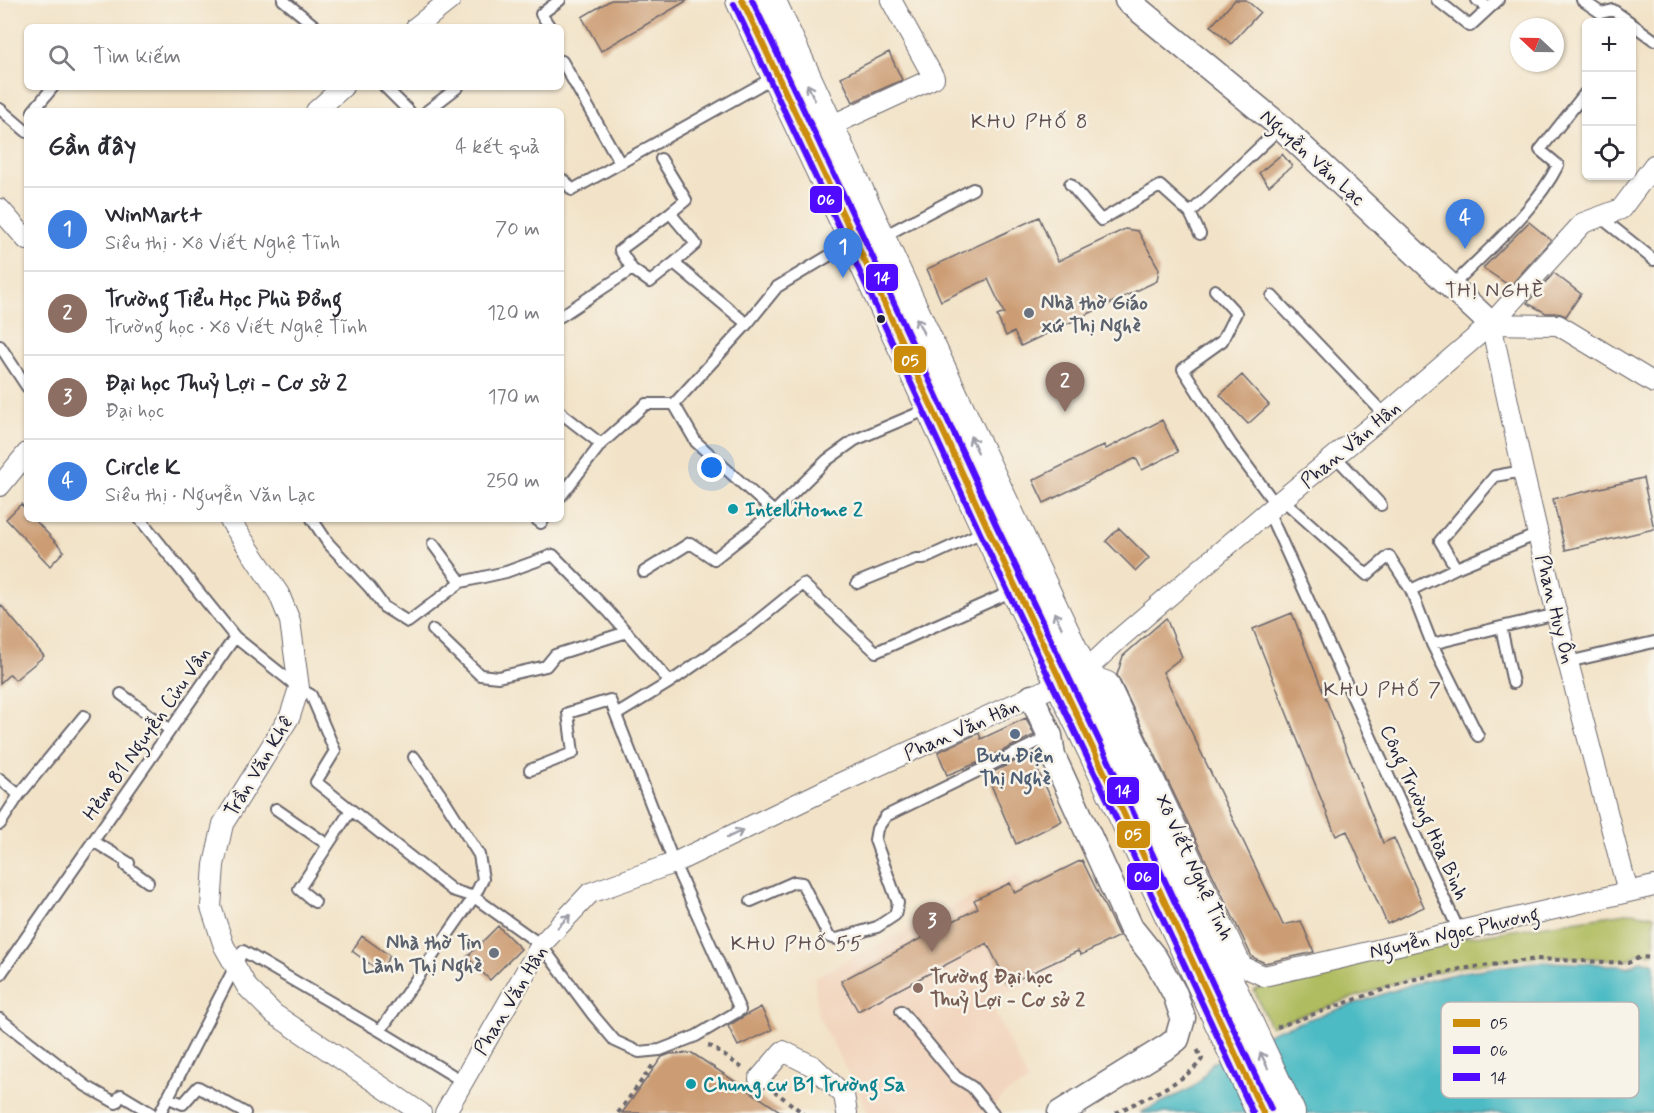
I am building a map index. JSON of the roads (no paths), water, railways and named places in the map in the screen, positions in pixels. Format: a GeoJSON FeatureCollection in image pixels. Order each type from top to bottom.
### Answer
{"type":"FeatureCollection","features":[{"type":"Feature","properties":{"kind":"main road","name":"Xô Viết Nghệ Tĩnh"},"geometry":{"type":"LineString","coordinates":[[742,0],[776,75],[867,239],[1127,794]]}},
{"type":"Feature","properties":{"kind":"main road","name":"Xô Viết Nghệ Tĩnh"},"geometry":{"type":"LineString","coordinates":[[769,0],[828,128],[867,239]]}},
{"type":"Feature","properties":{"kind":"main road","name":"Xô Viết Nghệ Tĩnh"},"geometry":{"type":"LineString","coordinates":[[942,403],[988,529],[1017,589],[1072,677]]}},
{"type":"Feature","properties":{"kind":"main road"},"geometry":{"type":"LineString","coordinates":[[1127,794],[1263,1113]]}},
{"type":"Feature","properties":{"kind":"main road"},"geometry":{"type":"LineString","coordinates":[[1127,794],[1289,1113]]}},
{"type":"Feature","properties":{"kind":"street"},"geometry":{"type":"LineString","coordinates":[[420,24],[450,0]]}},
{"type":"Feature","properties":{"kind":"street"},"geometry":{"type":"LineString","coordinates":[[828,128],[934,78],[891,0]]}},
{"type":"Feature","properties":{"kind":"street","name":"Nguyễn Văn Lạc"},"geometry":{"type":"LineString","coordinates":[[1127,0],[1281,127],[1491,324]]}},
{"type":"Feature","properties":{"kind":"street"},"geometry":{"type":"LineString","coordinates":[[319,108],[340,90]]}},
{"type":"Feature","properties":{"kind":"street","name":"Phan Văn Hân"},"geometry":{"type":"LineString","coordinates":[[445,1113],[541,945],[590,893],[674,863],[838,784],[1072,677],[1491,324],[1583,223],[1621,209],[1654,165]]}},
{"type":"Feature","properties":{"kind":"street"},"geometry":{"type":"LineString","coordinates":[[0,209],[24,237]]}},
{"type":"Feature","properties":{"kind":"street"},"geometry":{"type":"LineString","coordinates":[[1491,324],[1558,325],[1654,383]]}},
{"type":"Feature","properties":{"kind":"street","name":"Phan Huy Ôn"},"geometry":{"type":"LineString","coordinates":[[1491,324],[1522,471],[1568,662],[1628,892]]}},
{"type":"Feature","properties":{"kind":"street"},"geometry":{"type":"LineString","coordinates":[[0,486],[24,457]]}},
{"type":"Feature","properties":{"kind":"street","name":"Trần Văn Khê"},"geometry":{"type":"LineString","coordinates":[[231,522],[279,594],[290,621],[299,688],[290,716],[223,824],[214,865],[211,907],[224,946],[247,987],[274,1014],[421,1113]]}},
{"type":"Feature","properties":{"kind":"street","name":"Xô Viết Nghệ Tĩnh"},"geometry":{"type":"LineString","coordinates":[[1072,677],[1108,682],[1242,966],[1255,972]]}},
{"type":"Feature","properties":{"kind":"street"},"geometry":{"type":"LineString","coordinates":[[1032,697],[1050,736],[1064,749],[1146,925],[1155,958],[1175,994],[1183,1018],[1177,1039],[1168,1046],[1060,1113]]}},
{"type":"Feature","properties":{"kind":"street","name":"Nguyễn Ngọc Phương"},"geometry":{"type":"LineString","coordinates":[[1255,972],[1264,976],[1654,886]]}},
{"type":"Feature","properties":{"kind":"street"},"geometry":{"type":"LineString","coordinates":[[759,1079],[783,1051],[813,1066],[844,1095],[847,1113]]}},
{"type":"Feature","properties":{"kind":"lane"},"geometry":{"type":"LineString","coordinates":[[283,0],[312,24]]}},
{"type":"Feature","properties":{"kind":"lane"},"geometry":{"type":"LineString","coordinates":[[548,24],[541,14],[560,0]]}},
{"type":"Feature","properties":{"kind":"lane"},"geometry":{"type":"LineString","coordinates":[[1437,0],[1470,26],[1498,0]]}},
{"type":"Feature","properties":{"kind":"lane"},"geometry":{"type":"LineString","coordinates":[[1477,0],[1489,8]]}},
{"type":"Feature","properties":{"kind":"lane"},"geometry":{"type":"LineString","coordinates":[[1582,0],[1601,13],[1613,10],[1624,18]]}},
{"type":"Feature","properties":{"kind":"lane"},"geometry":{"type":"LineString","coordinates":[[1636,27],[1654,40]]}},
{"type":"Feature","properties":{"kind":"lane"},"geometry":{"type":"LineString","coordinates":[[564,65],[620,163]]}},
{"type":"Feature","properties":{"kind":"lane"},"geometry":{"type":"LineString","coordinates":[[564,180],[572,190],[776,75]]}},
{"type":"Feature","properties":{"kind":"lane"},"geometry":{"type":"LineString","coordinates":[[36,108],[50,90]]}},
{"type":"Feature","properties":{"kind":"lane"},"geometry":{"type":"LineString","coordinates":[[389,90],[406,108]]}},
{"type":"Feature","properties":{"kind":"lane"},"geometry":{"type":"LineString","coordinates":[[431,108],[454,90]]}},
{"type":"Feature","properties":{"kind":"lane"},"geometry":{"type":"LineString","coordinates":[[1452,286],[1531,206],[1549,183],[1558,165],[1540,150],[1582,98]]}},
{"type":"Feature","properties":{"kind":"lane"},"geometry":{"type":"LineString","coordinates":[[0,109],[24,125]]}},
{"type":"Feature","properties":{"kind":"lane"},"geometry":{"type":"LineString","coordinates":[[1190,213],[1281,127]]}},
{"type":"Feature","properties":{"kind":"lane"},"geometry":{"type":"LineString","coordinates":[[661,159],[686,200],[620,250],[632,269],[650,282],[696,244],[670,213]]}},
{"type":"Feature","properties":{"kind":"lane"},"geometry":{"type":"LineString","coordinates":[[1070,184],[1101,220],[1160,186],[1190,213],[1200,234]]}},
{"type":"Feature","properties":{"kind":"lane"},"geometry":{"type":"LineString","coordinates":[[564,492],[601,444],[646,404],[674,404],[747,324],[777,287],[867,239],[973,189]]}},
{"type":"Feature","properties":{"kind":"lane"},"geometry":{"type":"LineString","coordinates":[[1599,216],[1654,260]]}},
{"type":"Feature","properties":{"kind":"lane"},"geometry":{"type":"LineString","coordinates":[[674,263],[747,324]]}},
{"type":"Feature","properties":{"kind":"lane"},"geometry":{"type":"LineString","coordinates":[[564,314],[632,269]]}},
{"type":"Feature","properties":{"kind":"lane"},"geometry":{"type":"LineString","coordinates":[[1215,290],[1236,313],[1222,341],[1183,369],[1231,444],[1275,505],[1367,575],[1389,556],[1411,590],[1432,644],[1478,736]]}},
{"type":"Feature","properties":{"kind":"lane"},"geometry":{"type":"LineString","coordinates":[[1272,296],[1385,415]]}},
{"type":"Feature","properties":{"kind":"lane"},"geometry":{"type":"LineString","coordinates":[[0,346],[24,382]]}},
{"type":"Feature","properties":{"kind":"lane"},"geometry":{"type":"LineString","coordinates":[[644,572],[690,543],[714,559],[774,512],[827,460],[855,440],[942,403]]}},
{"type":"Feature","properties":{"kind":"lane"},"geometry":{"type":"LineString","coordinates":[[674,404],[696,442],[774,512]]}},
{"type":"Feature","properties":{"kind":"lane"},"geometry":{"type":"LineString","coordinates":[[564,415],[601,444]]}},
{"type":"Feature","properties":{"kind":"lane"},"geometry":{"type":"LineString","coordinates":[[1335,456],[1381,505]]}},
{"type":"Feature","properties":{"kind":"lane"},"geometry":{"type":"LineString","coordinates":[[1456,568],[1440,541],[1496,476],[1522,471]]}},
{"type":"Feature","properties":{"kind":"lane","name":"Công Trường Hòa Bình"},"geometry":{"type":"LineString","coordinates":[[1275,505],[1459,931]]}},
{"type":"Feature","properties":{"kind":"lane","name":"Hẻm 81 Nguyễn Cửu Vân"},"geometry":{"type":"LineString","coordinates":[[0,975],[235,637],[142,522]]}},
{"type":"Feature","properties":{"kind":"lane"},"geometry":{"type":"LineString","coordinates":[[314,522],[328,543],[370,588],[384,607],[408,621],[461,582],[506,572],[553,555],[627,632],[670,681]]}},
{"type":"Feature","properties":{"kind":"lane"},"geometry":{"type":"LineString","coordinates":[[857,583],[916,559],[924,559],[988,529]]}},
{"type":"Feature","properties":{"kind":"lane"},"geometry":{"type":"LineString","coordinates":[[1411,590],[1456,568],[1538,534]]}},
{"type":"Feature","properties":{"kind":"lane"},"geometry":{"type":"LineString","coordinates":[[434,544],[461,582]]}},
{"type":"Feature","properties":{"kind":"lane"},"geometry":{"type":"LineString","coordinates":[[616,715],[750,627],[803,584],[876,652],[1017,589]]}},
{"type":"Feature","properties":{"kind":"lane"},"geometry":{"type":"LineString","coordinates":[[1432,644],[1557,614]]}},
{"type":"Feature","properties":{"kind":"lane"},"geometry":{"type":"LineString","coordinates":[[1501,627],[1514,683]]}},
{"type":"Feature","properties":{"kind":"lane"},"geometry":{"type":"LineString","coordinates":[[433,630],[480,675],[490,677],[546,666],[555,655],[627,632]]}},
{"type":"Feature","properties":{"kind":"lane"},"geometry":{"type":"LineString","coordinates":[[235,637],[310,695],[335,751],[316,782],[452,890],[474,897],[541,945],[615,1041],[639,1052],[660,1050],[696,1036],[740,1010],[674,863],[610,700],[568,713],[573,753],[530,770]]}},
{"type":"Feature","properties":{"kind":"lane"},"geometry":{"type":"LineString","coordinates":[[1568,662],[1654,642]]}},
{"type":"Feature","properties":{"kind":"lane"},"geometry":{"type":"LineString","coordinates":[[121,694],[170,730]]}},
{"type":"Feature","properties":{"kind":"lane"},"geometry":{"type":"LineString","coordinates":[[0,824],[19,795],[84,716]]}},
{"type":"Feature","properties":{"kind":"lane"},"geometry":{"type":"LineString","coordinates":[[751,901],[798,881],[802,883],[829,937],[837,939],[877,927],[895,915],[898,903],[875,840],[877,829],[886,816],[1050,736]]}},
{"type":"Feature","properties":{"kind":"lane"},"geometry":{"type":"LineString","coordinates":[[380,1031],[474,897],[483,879],[479,855],[414,757]]}},
{"type":"Feature","properties":{"kind":"lane"},"geometry":{"type":"LineString","coordinates":[[0,779],[19,795]]}},
{"type":"Feature","properties":{"kind":"lane"},"geometry":{"type":"LineString","coordinates":[[276,808],[328,845]]}},
{"type":"Feature","properties":{"kind":"lane"},"geometry":{"type":"LineString","coordinates":[[315,902],[300,888],[351,810]]}},
{"type":"Feature","properties":{"kind":"lane"},"geometry":{"type":"LineString","coordinates":[[93,841],[129,863],[126,866],[148,882]]}},
{"type":"Feature","properties":{"kind":"lane"},"geometry":{"type":"LineString","coordinates":[[160,1113],[243,951],[462,1081]]}},
{"type":"Feature","properties":{"kind":"lane"},"geometry":{"type":"LineString","coordinates":[[901,1011],[956,1077],[972,1087],[993,1113]]}},
{"type":"Feature","properties":{"kind":"lane"},"geometry":{"type":"LineString","coordinates":[[0,1019],[86,1086],[116,1103],[121,1095],[151,1113]]}},
{"type":"Feature","properties":{"kind":"lane"},"geometry":{"type":"LineString","coordinates":[[169,1098],[183,1104],[198,1087],[245,1113]]}},
{"type":"Feature","properties":{"kind":"water"},"geometry":{"type":"Polygon","coordinates":[[[1640,961],[1654,962],[1654,1113],[1140,1113],[1192,1088],[1212,1063],[1274,1031],[1413,984],[1462,972],[1535,962],[1590,963],[1628,967],[1640,961]]]}},
{"type":"Feature","properties":{"kind":"place","name":"Circle K"},"geometry":{"type":"Point","coordinates":[1465,249]}},
{"type":"Feature","properties":{"kind":"place","name":"WinMart+"},"geometry":{"type":"Point","coordinates":[843,278]}},
{"type":"Feature","properties":{"kind":"place","name":"Nhà thờ Giáo xứ Thị Nghè"},"geometry":{"type":"Point","coordinates":[1029,313]}},
{"type":"Feature","properties":{"kind":"place","name":"Trường Tiểu Học Phù Đổng"},"geometry":{"type":"Point","coordinates":[1065,412]}},
{"type":"Feature","properties":{"kind":"place","name":"IntelliHome 2"},"geometry":{"type":"Point","coordinates":[733,509]}},
{"type":"Feature","properties":{"kind":"place","name":"Bưu Điện Thị Nghè"},"geometry":{"type":"Point","coordinates":[1015,734]}},
{"type":"Feature","properties":{"kind":"place","name":"Đại học Thuỷ Lợi - Cơ sở 2"},"geometry":{"type":"Point","coordinates":[932,952]}},
{"type":"Feature","properties":{"kind":"place","name":"Nhà thờ Tin Lành Thị Nghè"},"geometry":{"type":"Point","coordinates":[494,953]}},
{"type":"Feature","properties":{"kind":"place","name":"Trường Đại học Thuỷ Lợi - Cơ sở 2"},"geometry":{"type":"Point","coordinates":[918,988]}},
{"type":"Feature","properties":{"kind":"place","name":"Chung cư B1 Trường Sa"},"geometry":{"type":"Point","coordinates":[691,1084]}},
{"type":"Feature","properties":{"kind":"district","name":"KHU PHỐ 8"},"geometry":{"type":"Point","coordinates":[1030,121]}},
{"type":"Feature","properties":{"kind":"district","name":"THỊ NGHÈ"},"geometry":{"type":"Point","coordinates":[1495,290]}},
{"type":"Feature","properties":{"kind":"district","name":"KHU PHỐ 7"},"geometry":{"type":"Point","coordinates":[1383,689]}},
{"type":"Feature","properties":{"kind":"district","name":"KHU PHỐ 55"},"geometry":{"type":"Point","coordinates":[797,943]}}]}
